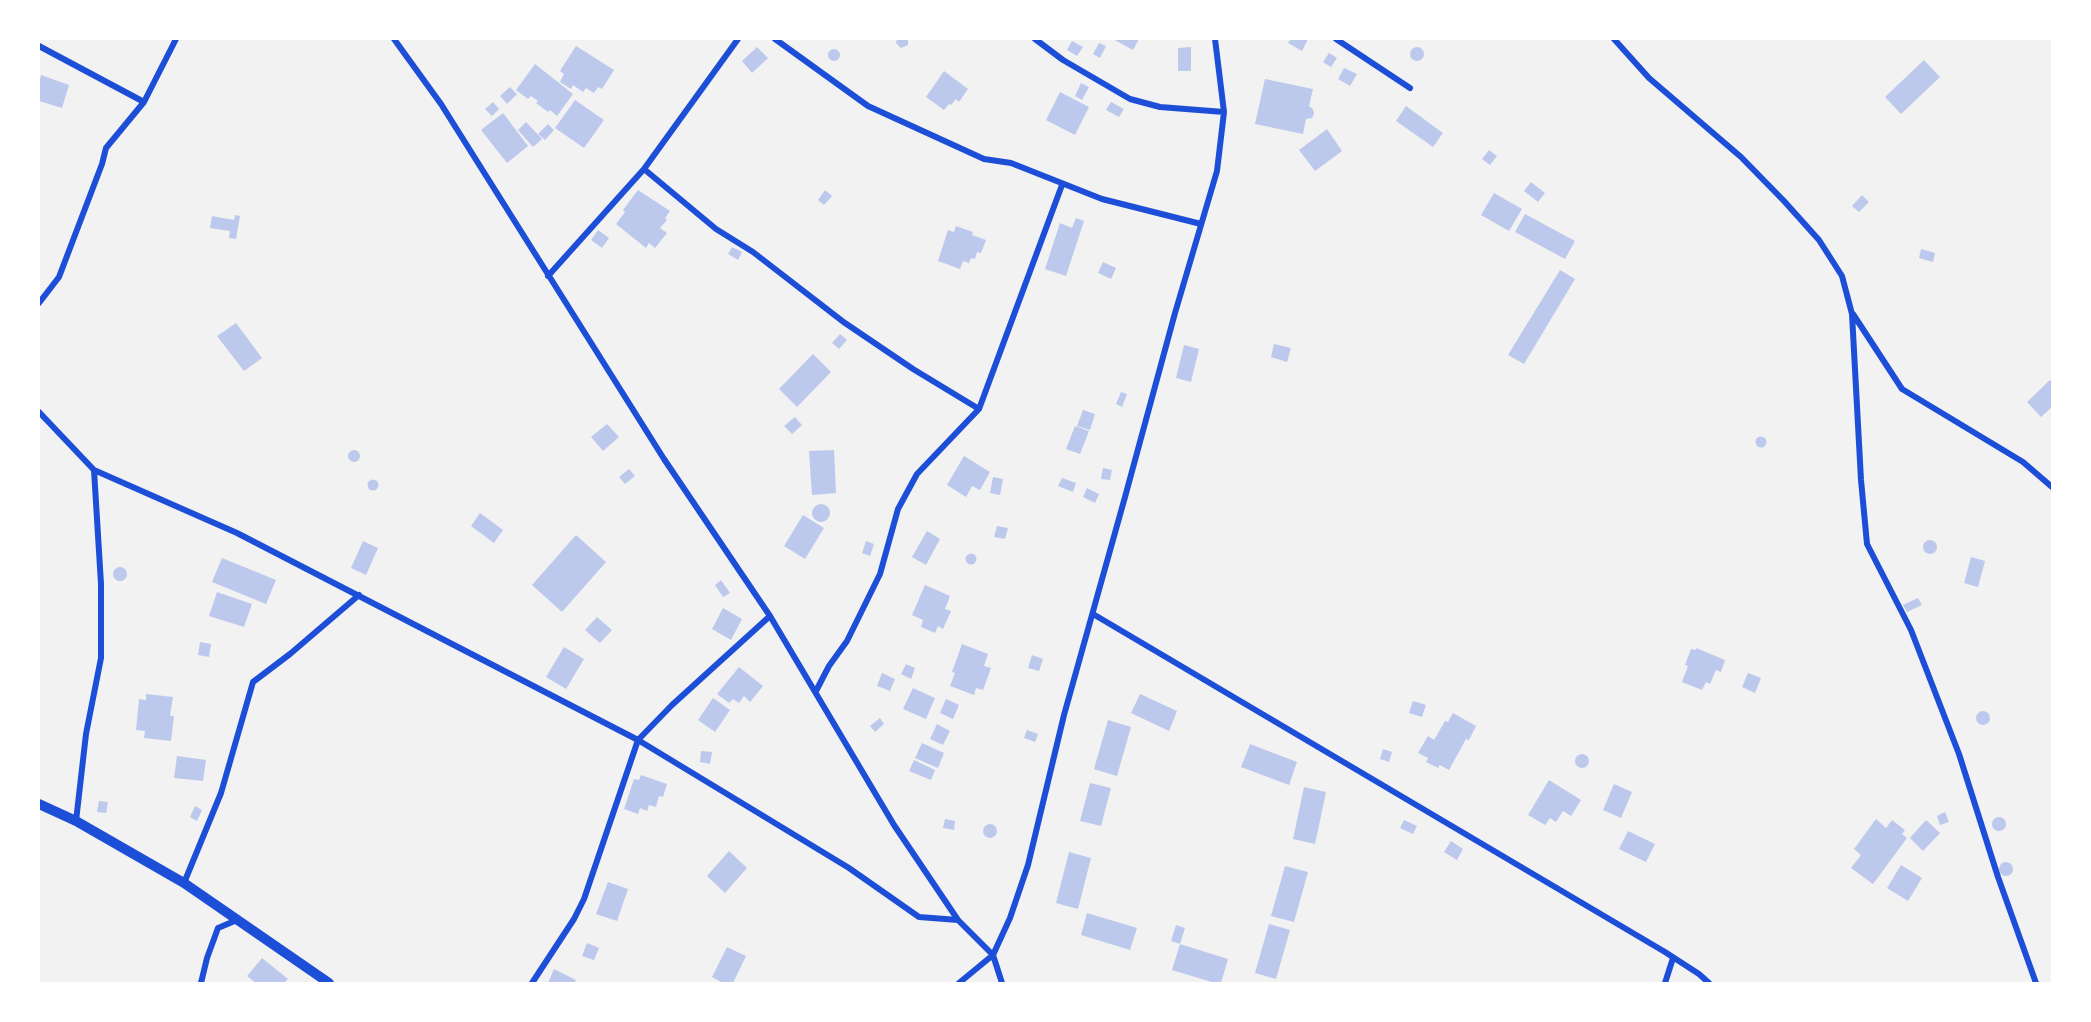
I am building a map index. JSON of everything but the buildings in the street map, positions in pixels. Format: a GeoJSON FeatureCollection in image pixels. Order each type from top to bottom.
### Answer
{"type":"FeatureCollection","features":[{"type":"Feature","properties":{"kind":"street"},"geometry":{"type":"LineString","coordinates":[[39,303],[59,277],[106,148],[144,102],[176,39]]}},
{"type":"Feature","properties":{"kind":"street"},"geometry":{"type":"LineString","coordinates":[[394,39],[459,133],[664,459],[770,616],[894,825],[958,920],[993,955],[1002,983]]}},
{"type":"Feature","properties":{"kind":"street"},"geometry":{"type":"LineString","coordinates":[[548,276],[559,267],[644,169],[738,39]]}},
{"type":"Feature","properties":{"kind":"street"},"geometry":{"type":"LineString","coordinates":[[776,39],[868,106],[984,159],[1011,163],[1102,199],[1201,224]]}},
{"type":"Feature","properties":{"kind":"street"},"geometry":{"type":"LineString","coordinates":[[1035,39],[1063,60],[1130,99],[1160,107],[1224,112]]}},
{"type":"Feature","properties":{"kind":"street"},"geometry":{"type":"LineString","coordinates":[[959,983],[993,955],[1010,918],[1029,865],[1064,715],[1175,313],[1217,171],[1224,112],[1215,39]]}},
{"type":"Feature","properties":{"kind":"street"},"geometry":{"type":"LineString","coordinates":[[1336,39],[1410,88]]}},
{"type":"Feature","properties":{"kind":"street"},"geometry":{"type":"LineString","coordinates":[[1614,39],[1649,78],[1741,157],[1784,201],[1819,240],[1842,276],[1852,314],[1861,480],[1867,544],[1911,630],[1951,733],[1998,877],[2036,983]]}},
{"type":"Feature","properties":{"kind":"street"},"geometry":{"type":"LineString","coordinates":[[39,46],[144,102]]}},
{"type":"Feature","properties":{"kind":"street"},"geometry":{"type":"LineString","coordinates":[[644,169],[716,229],[753,252],[845,323],[913,369],[979,409]]}},
{"type":"Feature","properties":{"kind":"street"},"geometry":{"type":"LineString","coordinates":[[816,691],[847,641],[880,574],[898,509],[917,474],[979,409],[1062,185]]}},
{"type":"Feature","properties":{"kind":"street"},"geometry":{"type":"LineString","coordinates":[[1852,314],[1902,389],[2023,462],[2052,488]]}},
{"type":"Feature","properties":{"kind":"street"},"geometry":{"type":"LineString","coordinates":[[39,412],[94,470],[237,532],[639,740],[849,868],[919,917],[958,920]]}},
{"type":"Feature","properties":{"kind":"street"},"geometry":{"type":"LineString","coordinates":[[76,821],[86,734],[101,658],[101,584],[94,470]]}},
{"type":"Feature","properties":{"kind":"street"},"geometry":{"type":"LineString","coordinates":[[184,883],[221,793],[253,682],[290,654],[359,595]]}},
{"type":"Feature","properties":{"kind":"street"},"geometry":{"type":"LineString","coordinates":[[1093,614],[1673,957],[1709,983]]}},
{"type":"Feature","properties":{"kind":"street"},"geometry":{"type":"LineString","coordinates":[[532,983],[574,919],[584,899],[639,740],[672,705],[770,616]]}},
{"type":"Feature","properties":{"kind":"street"},"geometry":{"type":"LineString","coordinates":[[39,804],[76,821],[184,883],[329,983]]}},
{"type":"Feature","properties":{"kind":"street"},"geometry":{"type":"LineString","coordinates":[[201,983],[218,928],[237,920]]}},
{"type":"Feature","properties":{"kind":"street"},"geometry":{"type":"LineString","coordinates":[[1665,983],[1673,957]]}}]}
